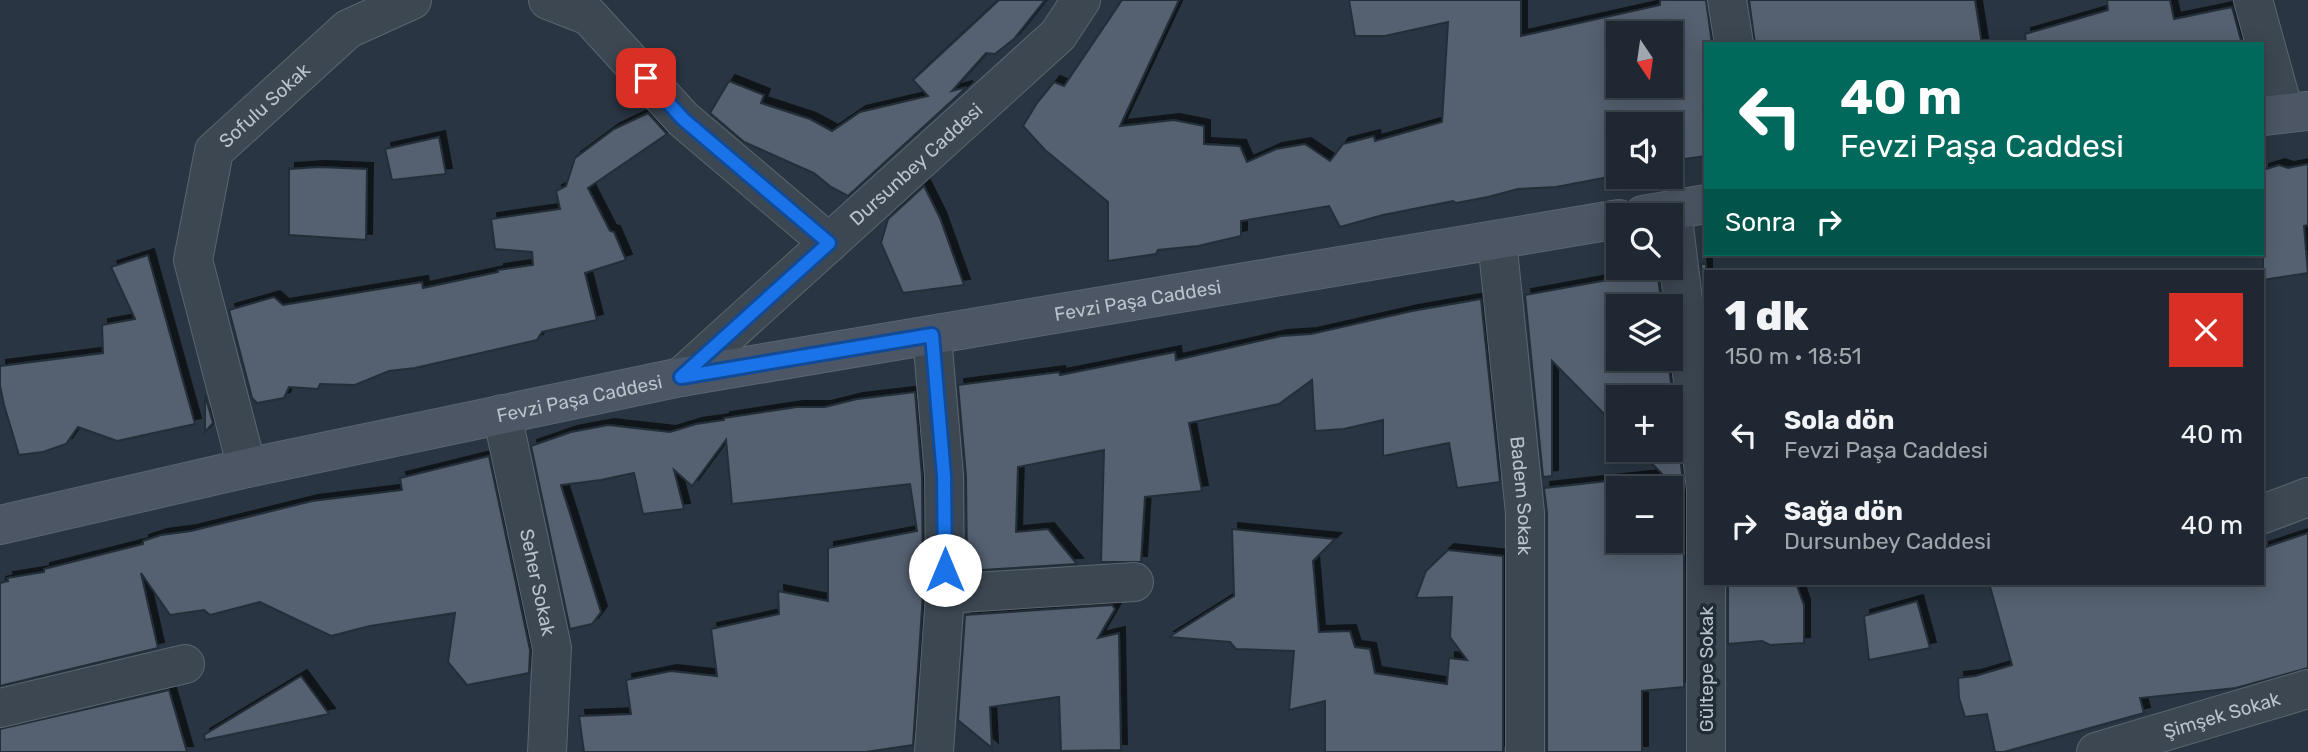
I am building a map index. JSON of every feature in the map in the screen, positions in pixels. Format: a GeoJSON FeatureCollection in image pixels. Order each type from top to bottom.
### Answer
{"type":"FeatureCollection","features":[{"type":"Feature","properties":{"kind":"main road","name":"Fevzi Paşa Caddesi"},"geometry":{"type":"LineString","coordinates":[[0,525],[247,468],[681,377],[1606,221]]}},
{"type":"Feature","properties":{"kind":"street","name":"Sofulu Sokak"},"geometry":{"type":"LineString","coordinates":[[247,468],[193,260],[214,151],[348,29],[412,0]]}},
{"type":"Feature","properties":{"kind":"street"},"geometry":{"type":"LineString","coordinates":[[548,0],[589,16],[683,119],[829,243]]}},
{"type":"Feature","properties":{"kind":"street","name":"Dursunbey Caddesi"},"geometry":{"type":"LineString","coordinates":[[681,377],[1058,34],[1081,0]]}},
{"type":"Feature","properties":{"kind":"street"},"geometry":{"type":"LineString","coordinates":[[1727,0],[1734,42]]}},
{"type":"Feature","properties":{"kind":"street"},"geometry":{"type":"LineString","coordinates":[[2253,0],[2285,113]]}},
{"type":"Feature","properties":{"kind":"street","name":"Badem Sokak"},"geometry":{"type":"LineString","coordinates":[[1497,240],[1525,513],[1525,752]]}},
{"type":"Feature","properties":{"kind":"street","name":"Gültepe Sokak"},"geometry":{"type":"LineString","coordinates":[[1682,280],[1704,472]]}},
{"type":"Feature","properties":{"kind":"street"},"geometry":{"type":"LineString","coordinates":[[932,335],[944,476],[945,594],[934,752]]}},
{"type":"Feature","properties":{"kind":"street","name":"Seher Sokak"},"geometry":{"type":"LineString","coordinates":[[502,414],[552,648],[547,752]]}},
{"type":"Feature","properties":{"kind":"street"},"geometry":{"type":"LineString","coordinates":[[2264,514],[2308,497]]}},
{"type":"Feature","properties":{"kind":"street"},"geometry":{"type":"LineString","coordinates":[[945,594],[1134,582]]}},
{"type":"Feature","properties":{"kind":"street","name":"Gültepe Sokak"},"geometry":{"type":"LineString","coordinates":[[1706,585],[1706,752]]}},
{"type":"Feature","properties":{"kind":"street"},"geometry":{"type":"LineString","coordinates":[[0,708],[185,664]]}},
{"type":"Feature","properties":{"kind":"street","name":"Şimşek Sokak"},"geometry":{"type":"LineString","coordinates":[[2107,751],[2308,689]]}},
{"type":"Feature","properties":{"kind":"building"},"geometry":{"type":"Polygon","coordinates":[[[999,0],[1045,0],[1014,39],[995,54],[986,53],[952,91],[967,87],[848,196],[814,173],[744,142],[710,113],[729,81],[764,95],[761,103],[810,119],[832,131],[860,112],[928,96],[913,80],[999,0]]]}},
{"type":"Feature","properties":{"kind":"building"},"geometry":{"type":"Polygon","coordinates":[[[1122,0],[1179,0],[1120,126],[1174,120],[1204,126],[1204,144],[1240,146],[1247,162],[1276,149],[1305,144],[1330,161],[1343,144],[1374,136],[1375,141],[1442,122],[1448,22],[1385,36],[1355,36],[1349,0],[1521,0],[1521,36],[1660,5],[1660,0],[1706,0],[1712,42],[1704,42],[1704,156],[1683,159],[1683,112],[1606,112],[1606,177],[1556,187],[1518,189],[1456,203],[1453,201],[1340,227],[1329,206],[1241,221],[1241,236],[1108,261],[1108,202],[1045,150],[1023,126],[1054,82],[1064,86],[1122,0]]]}},
{"type":"Feature","properties":{"kind":"building"},"geometry":{"type":"Polygon","coordinates":[[[1749,0],[1975,0],[1982,42],[1755,42],[1749,0]]]}},
{"type":"Feature","properties":{"kind":"building"},"geometry":{"type":"Polygon","coordinates":[[[2107,0],[2170,0],[2174,19],[2232,7],[2241,42],[2026,42],[2025,34],[2108,10],[2107,0]]]}},
{"type":"Feature","properties":{"kind":"building"},"geometry":{"type":"Polygon","coordinates":[[[648,113],[667,134],[588,188],[610,231],[614,232],[626,260],[585,273],[597,320],[542,332],[537,340],[415,368],[389,371],[355,385],[320,384],[318,389],[289,387],[284,398],[257,403],[252,398],[229,310],[274,297],[283,305],[422,282],[423,288],[498,270],[533,265],[532,252],[495,249],[491,219],[560,209],[556,191],[566,186],[575,158],[614,129],[648,113]]]}},
{"type":"Feature","properties":{"kind":"building"},"geometry":{"type":"Polygon","coordinates":[[[439,137],[446,174],[392,180],[385,149],[439,137]]]}},
{"type":"Feature","properties":{"kind":"building"},"geometry":{"type":"Polygon","coordinates":[[[2308,164],[2308,225],[2304,226],[2308,273],[2264,280],[2264,170],[2279,165],[2288,168],[2308,164]]]}},
{"type":"Feature","properties":{"kind":"building"},"geometry":{"type":"Polygon","coordinates":[[[289,169],[367,169],[366,240],[289,235],[289,169]]]}},
{"type":"Feature","properties":{"kind":"building"},"geometry":{"type":"Polygon","coordinates":[[[924,186],[940,218],[964,285],[903,293],[881,243],[888,219],[924,186]]]}},
{"type":"Feature","properties":{"kind":"building"},"geometry":{"type":"Polygon","coordinates":[[[148,255],[195,424],[117,441],[78,427],[66,444],[43,452],[19,455],[4,405],[0,366],[103,353],[102,325],[135,319],[111,267],[148,255]]]}},
{"type":"Feature","properties":{"kind":"building"},"geometry":{"type":"Polygon","coordinates":[[[1701,264],[1706,264],[1704,292],[1701,264]]]}},
{"type":"Feature","properties":{"kind":"building"},"geometry":{"type":"Polygon","coordinates":[[[1608,280],[1658,280],[1660,294],[1606,294],[1606,371],[1669,371],[1671,385],[1606,385],[1606,416],[1552,361],[1552,476],[1543,477],[1525,295],[1608,280]]]}},
{"type":"Feature","properties":{"kind":"building"},"geometry":{"type":"Polygon","coordinates":[[[1481,299],[1500,482],[1457,488],[1449,443],[1383,456],[1383,420],[1344,429],[1315,431],[1312,380],[1279,404],[1189,423],[1202,491],[1145,497],[1141,562],[1101,562],[1104,450],[1018,467],[1016,532],[1048,529],[1077,564],[967,571],[966,476],[958,385],[1059,372],[1060,375],[1175,352],[1176,360],[1281,336],[1311,334],[1412,311],[1481,299]]]}},
{"type":"Feature","properties":{"kind":"building"},"geometry":{"type":"Polygon","coordinates":[[[915,392],[922,477],[923,593],[913,745],[866,752],[584,752],[579,716],[631,714],[626,680],[671,671],[717,676],[711,629],[779,614],[778,591],[828,601],[828,548],[917,531],[910,484],[732,504],[726,440],[692,486],[674,470],[684,509],[643,514],[634,473],[561,485],[601,612],[592,624],[570,629],[531,446],[571,432],[608,425],[670,432],[724,418],[797,407],[825,407],[857,399],[915,392]]]}},
{"type":"Feature","properties":{"kind":"building"},"geometry":{"type":"Polygon","coordinates":[[[205,395],[213,423],[205,432],[205,395]]]}},
{"type":"Feature","properties":{"kind":"building"},"geometry":{"type":"Polygon","coordinates":[[[489,456],[530,650],[529,673],[467,685],[448,662],[455,613],[370,626],[331,636],[260,602],[210,615],[204,610],[170,615],[141,573],[158,648],[0,686],[0,583],[8,581],[7,578],[44,572],[44,569],[143,544],[143,541],[161,535],[191,531],[312,501],[402,490],[400,478],[489,456]]]}},
{"type":"Feature","properties":{"kind":"building"},"geometry":{"type":"Polygon","coordinates":[[[1651,462],[1681,462],[1682,476],[1654,476],[1663,475],[1651,462]]]}},
{"type":"Feature","properties":{"kind":"building"},"geometry":{"type":"Polygon","coordinates":[[[1606,481],[1606,553],[1683,553],[1683,482],[1684,687],[1642,691],[1642,752],[1547,752],[1547,513],[1544,488],[1606,481]]]}},
{"type":"Feature","properties":{"kind":"building"},"geometry":{"type":"Polygon","coordinates":[[[1232,529],[1335,539],[1313,561],[1319,632],[1350,631],[1355,647],[1370,649],[1375,673],[1447,684],[1449,658],[1467,660],[1450,637],[1452,597],[1416,598],[1426,571],[1448,550],[1503,556],[1503,752],[1325,752],[1325,701],[1289,710],[1294,651],[1236,649],[1230,642],[1169,637],[1234,596],[1232,529]]]}},
{"type":"Feature","properties":{"kind":"building"},"geometry":{"type":"Polygon","coordinates":[[[2308,533],[2308,668],[2236,688],[2140,698],[2144,713],[2004,752],[1995,752],[1987,714],[1965,717],[1959,698],[1958,678],[2012,665],[1990,585],[2264,585],[2264,548],[2308,533]]]}},
{"type":"Feature","properties":{"kind":"building"},"geometry":{"type":"Polygon","coordinates":[[[1728,585],[1797,585],[1804,605],[1804,643],[1770,645],[1762,641],[1728,644],[1728,585]]]}},
{"type":"Feature","properties":{"kind":"building"},"geometry":{"type":"Polygon","coordinates":[[[1917,601],[1930,648],[1869,660],[1864,616],[1917,601]]]}},
{"type":"Feature","properties":{"kind":"building"},"geometry":{"type":"Polygon","coordinates":[[[1112,605],[1115,609],[1098,638],[1119,633],[1121,750],[1061,751],[1059,697],[990,707],[992,748],[958,720],[965,615],[1112,605]]]}},
{"type":"Feature","properties":{"kind":"building"},"geometry":{"type":"Polygon","coordinates":[[[301,676],[329,714],[205,740],[204,735],[301,676]]]}},
{"type":"Feature","properties":{"kind":"building"},"geometry":{"type":"Polygon","coordinates":[[[169,690],[187,752],[0,752],[0,729],[169,690]]]}},
{"type":"Feature","properties":{"kind":"route"},"geometry":{"type":"LineString","coordinates":[[646,78],[683,119],[829,243],[681,377],[932,335],[944,476],[945,570]]}}]}
